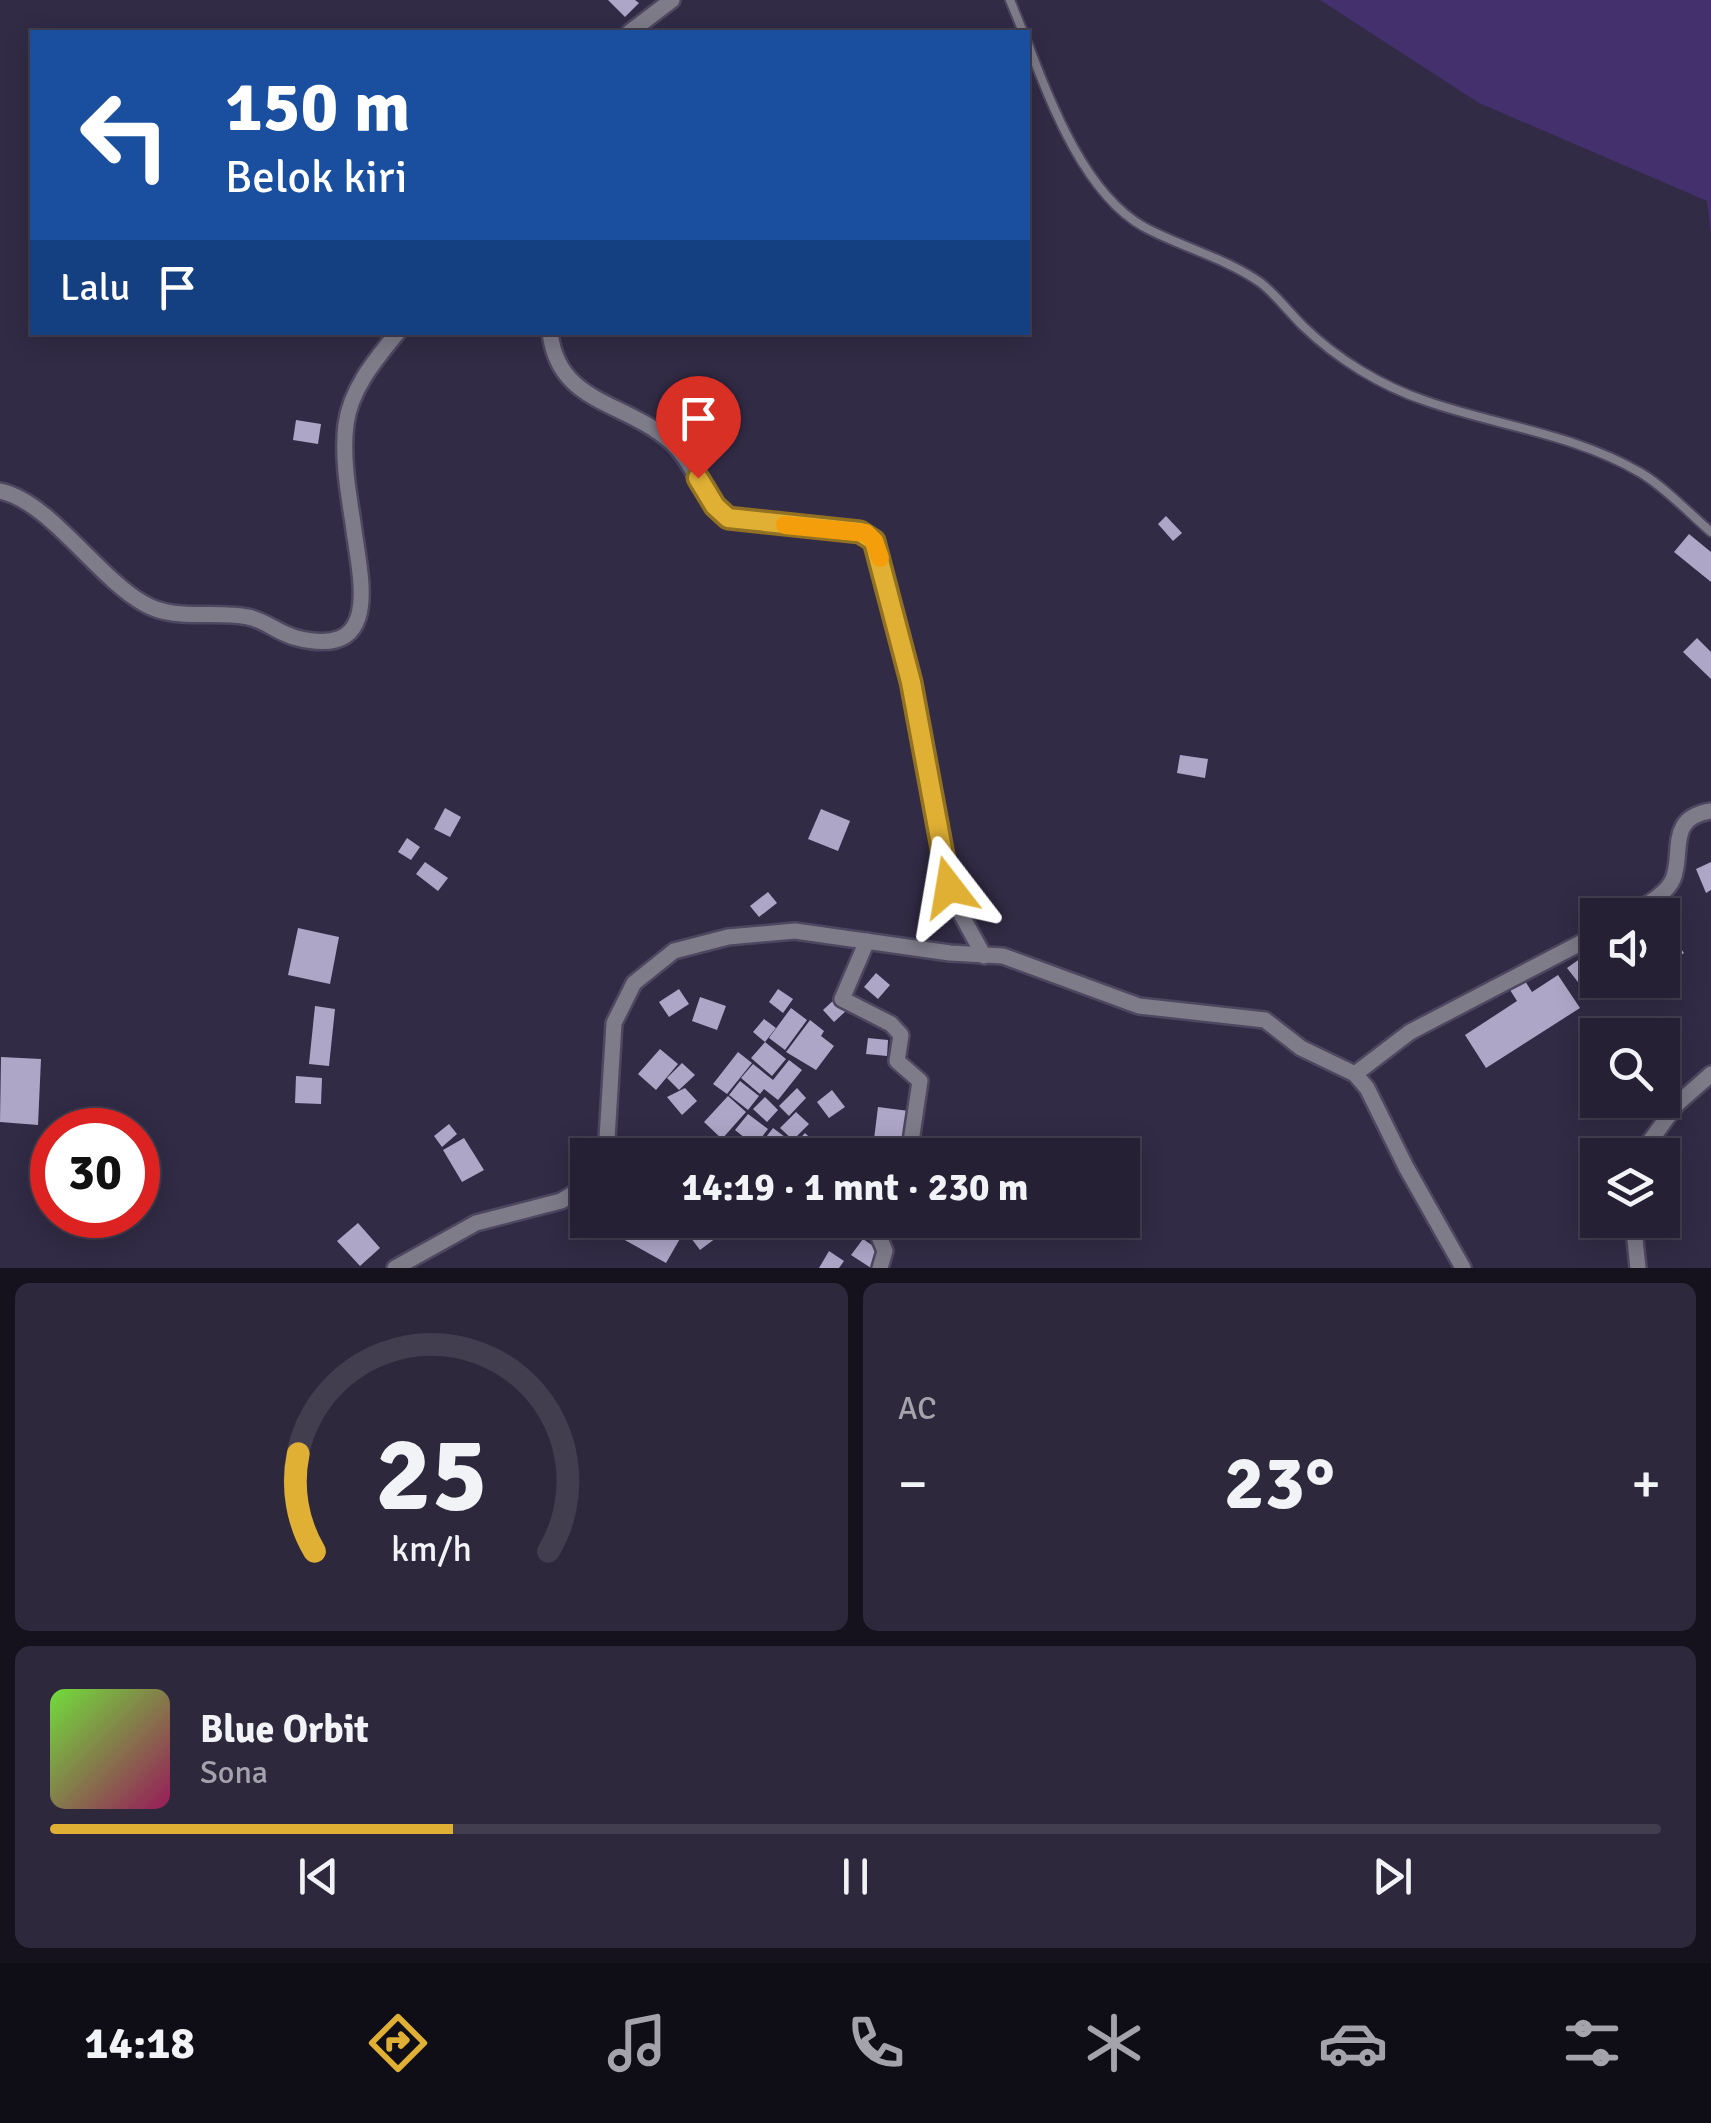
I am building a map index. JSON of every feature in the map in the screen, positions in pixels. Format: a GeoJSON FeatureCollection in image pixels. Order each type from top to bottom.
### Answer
{"type":"FeatureCollection","features":[{"type":"Feature","properties":{"kind":"street"},"geometry":{"type":"LineString","coordinates":[[633,30],[672,0]]}},
{"type":"Feature","properties":{"kind":"street"},"geometry":{"type":"LineString","coordinates":[[0,492],[30,502],[113,581],[152,608],[173,614],[244,616],[300,639],[340,639],[355,624],[364,598],[346,472],[347,420],[363,379],[396,335]]}},
{"type":"Feature","properties":{"kind":"street"},"geometry":{"type":"LineString","coordinates":[[550,335],[554,359],[565,378],[666,438],[728,518],[860,532],[872,538],[911,682],[944,872],[956,905],[984,956]]}},
{"type":"Feature","properties":{"kind":"street"},"geometry":{"type":"LineString","coordinates":[[1653,898],[1674,877],[1675,848],[1681,830],[1691,818],[1711,812]]}},
{"type":"Feature","properties":{"kind":"street"},"geometry":{"type":"LineString","coordinates":[[607,1138],[614,1023],[628,993],[644,973],[684,946],[728,937],[795,931],[1004,956],[1151,1009],[1264,1020],[1301,1048],[1355,1074],[1368,1088],[1406,1167],[1463,1268]]}},
{"type":"Feature","properties":{"kind":"street"},"geometry":{"type":"LineString","coordinates":[[867,941],[842,998],[891,1024],[901,1035],[897,1061],[920,1081],[912,1138]]}},
{"type":"Feature","properties":{"kind":"street"},"geometry":{"type":"LineString","coordinates":[[1355,1074],[1410,1032],[1580,943]]}},
{"type":"Feature","properties":{"kind":"street"},"geometry":{"type":"LineString","coordinates":[[1653,1138],[1678,1104],[1711,1074]]}},
{"type":"Feature","properties":{"kind":"street"},"geometry":{"type":"LineString","coordinates":[[395,1268],[476,1223],[551,1204],[570,1194]]}},
{"type":"Feature","properties":{"kind":"street"},"geometry":{"type":"LineString","coordinates":[[879,1238],[885,1252],[880,1268]]}},
{"type":"Feature","properties":{"kind":"street"},"geometry":{"type":"LineString","coordinates":[[1635,1238],[1638,1268]]}},
{"type":"Feature","properties":{"kind":"lane"},"geometry":{"type":"LineString","coordinates":[[1010,0],[1022,30]]}},
{"type":"Feature","properties":{"kind":"lane"},"geometry":{"type":"LineString","coordinates":[[1030,49],[1054,113],[1085,164],[1116,204],[1140,225],[1262,284],[1306,329],[1347,362],[1383,382],[1426,401],[1520,426],[1614,459],[1645,476],[1711,532]]}},
{"type":"Feature","properties":{"kind":"shaded area"},"geometry":{"type":"Polygon","coordinates":[[[1320,0],[1711,0],[1711,234],[1707,201],[1479,103],[1320,0]]]}},
{"type":"Feature","properties":{"kind":"building"},"geometry":{"type":"Polygon","coordinates":[[[608,0],[635,0],[639,3],[625,17],[608,0]]]}},
{"type":"Feature","properties":{"kind":"building"},"geometry":{"type":"Polygon","coordinates":[[[296,420],[321,424],[318,444],[293,440],[296,420]]]}},
{"type":"Feature","properties":{"kind":"building"},"geometry":{"type":"Polygon","coordinates":[[[1166,516],[1182,533],[1173,541],[1158,524],[1166,516]]]}},
{"type":"Feature","properties":{"kind":"building"},"geometry":{"type":"Polygon","coordinates":[[[1689,534],[1711,552],[1711,582],[1674,552],[1689,534]]]}},
{"type":"Feature","properties":{"kind":"building"},"geometry":{"type":"Polygon","coordinates":[[[1697,638],[1711,652],[1711,679],[1683,652],[1697,638]]]}},
{"type":"Feature","properties":{"kind":"building"},"geometry":{"type":"Polygon","coordinates":[[[1180,755],[1208,759],[1205,778],[1177,773],[1180,755]]]}},
{"type":"Feature","properties":{"kind":"building"},"geometry":{"type":"Polygon","coordinates":[[[445,808],[461,817],[450,837],[434,829],[445,808]]]}},
{"type":"Feature","properties":{"kind":"building"},"geometry":{"type":"Polygon","coordinates":[[[821,809],[850,821],[838,851],[808,839],[821,809]]]}},
{"type":"Feature","properties":{"kind":"building"},"geometry":{"type":"Polygon","coordinates":[[[407,838],[420,847],[411,860],[398,852],[407,838]]]}},
{"type":"Feature","properties":{"kind":"building"},"geometry":{"type":"Polygon","coordinates":[[[425,862],[448,878],[438,891],[416,874],[425,862]]]}},
{"type":"Feature","properties":{"kind":"building"},"geometry":{"type":"Polygon","coordinates":[[[1711,862],[1711,890],[1706,893],[1696,869],[1711,862]]]}},
{"type":"Feature","properties":{"kind":"building"},"geometry":{"type":"Polygon","coordinates":[[[768,892],[777,903],[759,917],[750,906],[768,892]]]}},
{"type":"Feature","properties":{"kind":"building"},"geometry":{"type":"Polygon","coordinates":[[[298,928],[339,937],[330,984],[288,975],[298,928]]]}},
{"type":"Feature","properties":{"kind":"building"},"geometry":{"type":"Polygon","coordinates":[[[1580,959],[1580,985],[1567,968],[1580,959]]]}},
{"type":"Feature","properties":{"kind":"building"},"geometry":{"type":"Polygon","coordinates":[[[876,973],[890,985],[878,999],[864,987],[876,973]]]}},
{"type":"Feature","properties":{"kind":"building"},"geometry":{"type":"Polygon","coordinates":[[[1558,975],[1580,1008],[1486,1068],[1465,1035],[1517,1001],[1510,990],[1525,981],[1532,992],[1558,975]]]}},
{"type":"Feature","properties":{"kind":"building"},"geometry":{"type":"Polygon","coordinates":[[[679,989],[689,1004],[669,1017],[659,1002],[679,989]]]}},
{"type":"Feature","properties":{"kind":"building"},"geometry":{"type":"Polygon","coordinates":[[[778,989],[793,999],[783,1013],[769,1002],[778,989]]]}},
{"type":"Feature","properties":{"kind":"building"},"geometry":{"type":"Polygon","coordinates":[[[700,997],[726,1006],[717,1030],[692,1021],[700,997]]]}},
{"type":"Feature","properties":{"kind":"building"},"geometry":{"type":"Polygon","coordinates":[[[836,998],[847,1010],[834,1022],[823,1010],[836,998]]]}},
{"type":"Feature","properties":{"kind":"building"},"geometry":{"type":"Polygon","coordinates":[[[315,1006],[335,1009],[329,1066],[309,1064],[315,1006]]]}},
{"type":"Feature","properties":{"kind":"building"},"geometry":{"type":"Polygon","coordinates":[[[791,1008],[807,1020],[785,1050],[769,1038],[791,1008]]]}},
{"type":"Feature","properties":{"kind":"building"},"geometry":{"type":"Polygon","coordinates":[[[764,1019],[776,1028],[765,1042],[753,1032],[764,1019]]]}},
{"type":"Feature","properties":{"kind":"building"},"geometry":{"type":"Polygon","coordinates":[[[810,1020],[834,1046],[816,1070],[786,1052],[810,1020]]]}},
{"type":"Feature","properties":{"kind":"building"},"geometry":{"type":"Polygon","coordinates":[[[868,1038],[888,1040],[887,1056],[866,1054],[868,1038]]]}},
{"type":"Feature","properties":{"kind":"building"},"geometry":{"type":"Polygon","coordinates":[[[765,1042],[786,1059],[772,1076],[751,1058],[765,1042]]]}},
{"type":"Feature","properties":{"kind":"building"},"geometry":{"type":"Polygon","coordinates":[[[660,1049],[678,1064],[656,1090],[638,1074],[660,1049]]]}},
{"type":"Feature","properties":{"kind":"building"},"geometry":{"type":"Polygon","coordinates":[[[738,1052],[752,1063],[727,1094],[713,1084],[738,1052]]]}},
{"type":"Feature","properties":{"kind":"building"},"geometry":{"type":"Polygon","coordinates":[[[1,1057],[41,1059],[39,1108],[30,1108],[30,1124],[0,1122],[1,1057]]]}},
{"type":"Feature","properties":{"kind":"building"},"geometry":{"type":"Polygon","coordinates":[[[789,1060],[802,1070],[778,1100],[764,1089],[760,1094],[741,1078],[753,1064],[773,1080],[789,1060]]]}},
{"type":"Feature","properties":{"kind":"building"},"geometry":{"type":"Polygon","coordinates":[[[682,1063],[695,1075],[679,1090],[667,1078],[682,1063]]]}},
{"type":"Feature","properties":{"kind":"building"},"geometry":{"type":"Polygon","coordinates":[[[296,1076],[322,1078],[321,1104],[295,1103],[296,1076]]]}},
{"type":"Feature","properties":{"kind":"building"},"geometry":{"type":"Polygon","coordinates":[[[740,1081],[759,1096],[748,1110],[729,1095],[740,1081]]]}},
{"type":"Feature","properties":{"kind":"building"},"geometry":{"type":"Polygon","coordinates":[[[685,1088],[697,1101],[682,1115],[667,1097],[685,1088]]]}},
{"type":"Feature","properties":{"kind":"building"},"geometry":{"type":"Polygon","coordinates":[[[797,1088],[806,1098],[789,1116],[779,1106],[797,1088]]]}},
{"type":"Feature","properties":{"kind":"building"},"geometry":{"type":"Polygon","coordinates":[[[832,1090],[845,1107],[829,1118],[817,1102],[832,1090]]]}},
{"type":"Feature","properties":{"kind":"building"},"geometry":{"type":"Polygon","coordinates":[[[728,1096],[746,1112],[723,1138],[704,1122],[728,1096]]]}},
{"type":"Feature","properties":{"kind":"building"},"geometry":{"type":"Polygon","coordinates":[[[765,1097],[778,1110],[767,1122],[753,1109],[765,1097]]]}},
{"type":"Feature","properties":{"kind":"building"},"geometry":{"type":"Polygon","coordinates":[[[878,1107],[909,1111],[906,1138],[874,1138],[878,1107]]]}},
{"type":"Feature","properties":{"kind":"building"},"geometry":{"type":"Polygon","coordinates":[[[796,1112],[809,1124],[795,1138],[780,1128],[796,1112]]]}},
{"type":"Feature","properties":{"kind":"building"},"geometry":{"type":"Polygon","coordinates":[[[748,1114],[768,1129],[761,1138],[745,1138],[735,1130],[748,1114]]]}},
{"type":"Feature","properties":{"kind":"building"},"geometry":{"type":"Polygon","coordinates":[[[449,1124],[457,1134],[442,1147],[434,1136],[449,1124]]]}},
{"type":"Feature","properties":{"kind":"building"},"geometry":{"type":"Polygon","coordinates":[[[773,1128],[786,1138],[765,1138],[773,1128]]]}},
{"type":"Feature","properties":{"kind":"building"},"geometry":{"type":"Polygon","coordinates":[[[464,1138],[484,1170],[462,1182],[443,1150],[464,1138]]]}},
{"type":"Feature","properties":{"kind":"building"},"geometry":{"type":"Polygon","coordinates":[[[358,1223],[380,1248],[360,1266],[337,1241],[358,1223]]]}},
{"type":"Feature","properties":{"kind":"building"},"geometry":{"type":"Polygon","coordinates":[[[621,1238],[680,1238],[666,1263],[621,1238]]]}},
{"type":"Feature","properties":{"kind":"building"},"geometry":{"type":"Polygon","coordinates":[[[691,1238],[716,1238],[700,1250],[691,1238]]]}},
{"type":"Feature","properties":{"kind":"building"},"geometry":{"type":"Polygon","coordinates":[[[863,1239],[882,1252],[871,1268],[851,1255],[863,1239]]]}},
{"type":"Feature","properties":{"kind":"building"},"geometry":{"type":"Polygon","coordinates":[[[829,1251],[844,1261],[839,1268],[819,1268],[829,1251]]]}},
{"type":"Feature","properties":{"kind":"slow traffic"},"geometry":{"type":"LineString","coordinates":[[785,525],[866,533],[874,541],[880,558]]}},
{"type":"Feature","properties":{"kind":"route"},"geometry":{"type":"LineString","coordinates":[[698,478],[715,506],[728,518],[860,532],[874,541],[911,682],[949,887]]}}]}
